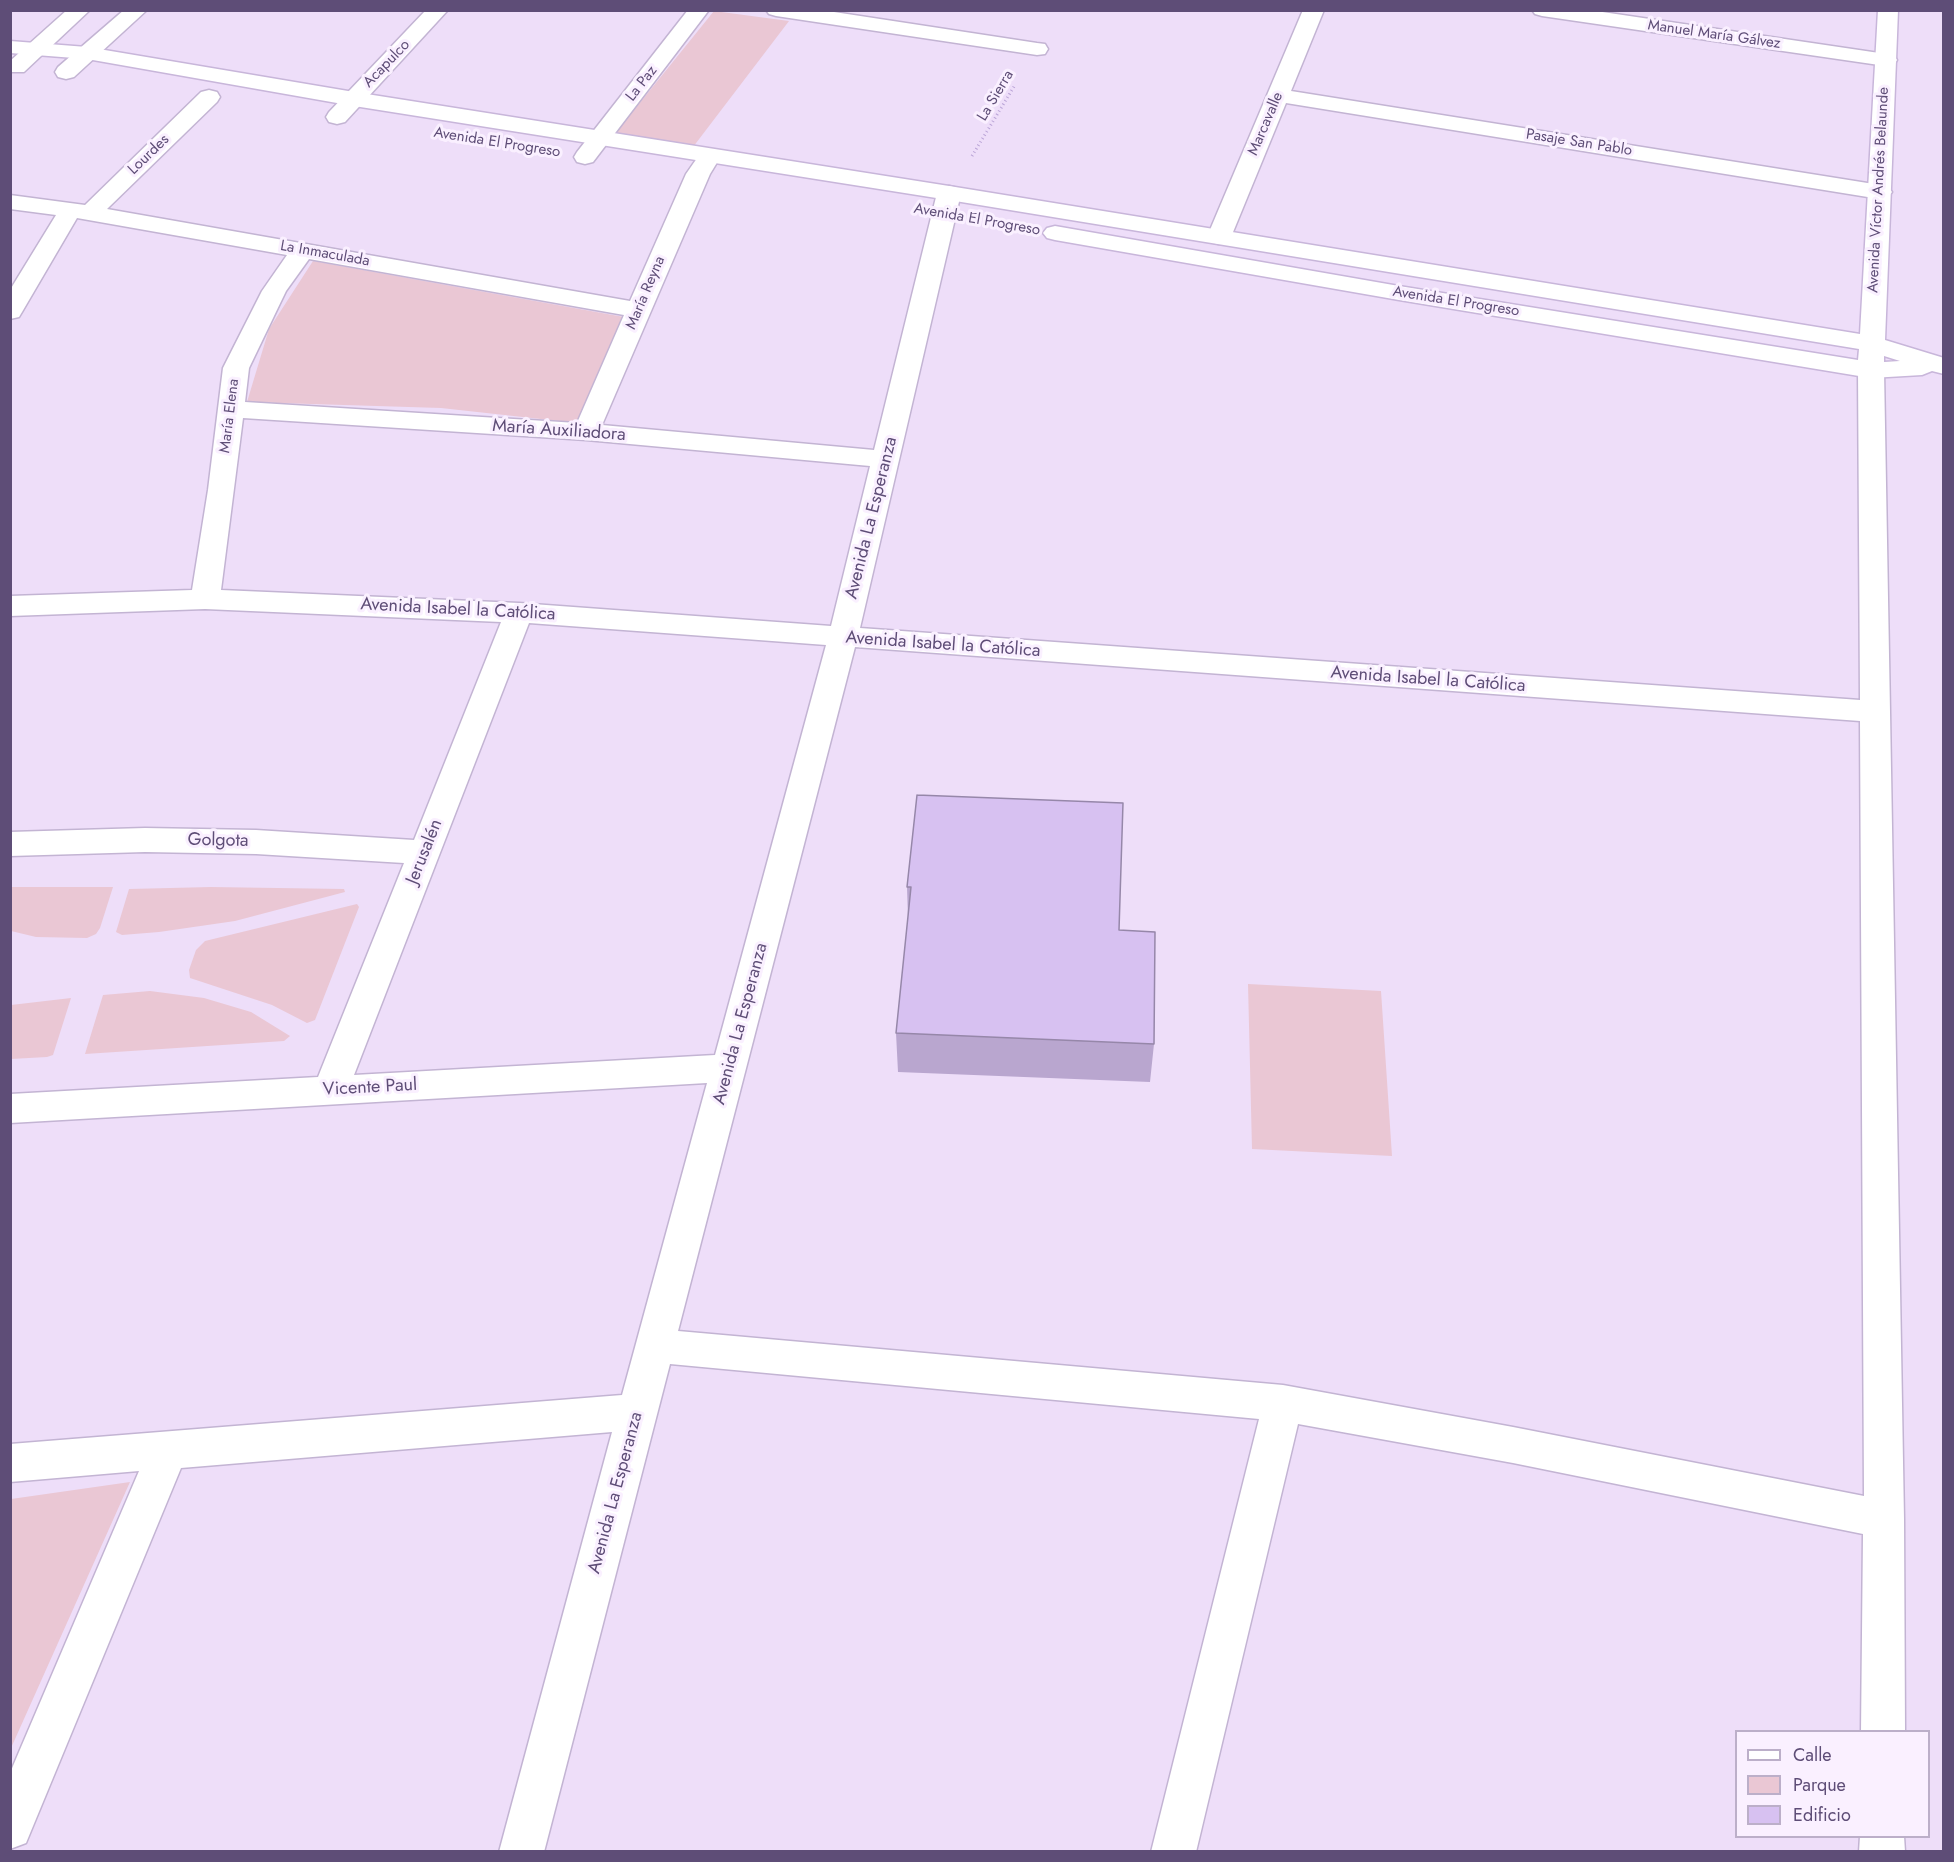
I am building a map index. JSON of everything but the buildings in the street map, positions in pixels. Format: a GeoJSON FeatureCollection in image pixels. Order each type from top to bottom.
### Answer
{"type":"FeatureCollection","features":[{"type":"Feature","properties":{"kind":"street"},"geometry":{"type":"LineString","coordinates":[[36,48],[80,10]]}},
{"type":"Feature","properties":{"kind":"street"},"geometry":{"type":"LineString","coordinates":[[66,72],[137,10]]}},
{"type":"Feature","properties":{"kind":"street","name":"Acapulco"},"geometry":{"type":"LineString","coordinates":[[337,117],[438,10]]}},
{"type":"Feature","properties":{"kind":"street","name":"La Paz"},"geometry":{"type":"LineString","coordinates":[[592,148],[699,10]]}},
{"type":"Feature","properties":{"kind":"street"},"geometry":{"type":"LineString","coordinates":[[776,10],[1037,49]]}},
{"type":"Feature","properties":{"kind":"street","name":"Marcavalle"},"geometry":{"type":"LineString","coordinates":[[1219,237],[1314,10]]}},
{"type":"Feature","properties":{"kind":"street","name":"Manuel María Gálvez"},"geometry":{"type":"LineString","coordinates":[[1542,10],[1886,60]]}},
{"type":"Feature","properties":{"kind":"street","name":"Avenida Víctor Andrés Belaunde"},"geometry":{"type":"LineString","coordinates":[[1883,1730],[1884,1520],[1871,357],[1888,10]]}},
{"type":"Feature","properties":{"kind":"street","name":"Avenida El Progreso"},"geometry":{"type":"LineString","coordinates":[[12,56],[36,48],[87,53],[354,99],[592,148]]}},
{"type":"Feature","properties":{"kind":"street","name":"Avenida El Progreso"},"geometry":{"type":"LineString","coordinates":[[12,56],[66,72],[99,78]]}},
{"type":"Feature","properties":{"kind":"street","name":"Avenida El Progreso"},"geometry":{"type":"LineString","coordinates":[[198,95],[337,117],[592,148],[946,203],[1219,237],[1871,357]]}},
{"type":"Feature","properties":{"kind":"street","name":"Lourdes"},"geometry":{"type":"LineString","coordinates":[[10,312],[80,212],[198,95]]}},
{"type":"Feature","properties":{"kind":"street","name":"Pasaje San Pablo"},"geometry":{"type":"LineString","coordinates":[[1278,95],[1880,192]]}},
{"type":"Feature","properties":{"kind":"street","name":"María Reyna"},"geometry":{"type":"LineString","coordinates":[[586,432],[704,165]]}},
{"type":"Feature","properties":{"kind":"street","name":"La Inmaculada"},"geometry":{"type":"LineString","coordinates":[[10,202],[303,250],[639,310]]}},
{"type":"Feature","properties":{"kind":"street","name":"Avenida El Progreso"},"geometry":{"type":"LineString","coordinates":[[946,203],[1399,293],[1944,366]]}},
{"type":"Feature","properties":{"kind":"street","name":"Avenida La Esperanza"},"geometry":{"type":"LineString","coordinates":[[521,1851],[657,1346],[843,637],[946,203]]}},
{"type":"Feature","properties":{"kind":"street","name":"María Elena"},"geometry":{"type":"LineString","coordinates":[[205,599],[222,490],[236,368],[252,331],[274,291],[303,250]]}},
{"type":"Feature","properties":{"kind":"street","name":"María Auxiliadora"},"geometry":{"type":"LineString","coordinates":[[230,409],[586,432],[887,459]]}},
{"type":"Feature","properties":{"kind":"street","name":"Avenida Isabel la Católica"},"geometry":{"type":"LineString","coordinates":[[10,606],[205,599],[519,613],[1875,712]]}},
{"type":"Feature","properties":{"kind":"street","name":"Jerusalén"},"geometry":{"type":"LineString","coordinates":[[330,1091],[519,613]]}},
{"type":"Feature","properties":{"kind":"street","name":"Golgota"},"geometry":{"type":"LineString","coordinates":[[10,844],[178,840],[256,842],[424,852]]}},
{"type":"Feature","properties":{"kind":"street","name":"Vicente Paul"},"geometry":{"type":"LineString","coordinates":[[10,1109],[729,1068]]}},
{"type":"Feature","properties":{"kind":"street"},"geometry":{"type":"LineString","coordinates":[[657,1346],[1283,1403],[1513,1445],[1884,1520]]}},
{"type":"Feature","properties":{"kind":"street"},"geometry":{"type":"LineString","coordinates":[[1173,1851],[1283,1403]]}},
{"type":"Feature","properties":{"kind":"street"},"geometry":{"type":"LineString","coordinates":[[10,1463],[638,1412]]}},
{"type":"Feature","properties":{"kind":"street"},"geometry":{"type":"LineString","coordinates":[[10,1827],[168,1450]]}},
{"type":"Feature","properties":{"kind":"path","name":"La Sierra"},"geometry":{"type":"LineString","coordinates":[[946,203],[1037,49]]}},
{"type":"Feature","properties":{"kind":"shaded area"},"geometry":{"type":"Polygon","coordinates":[[[11,11],[1943,11],[1943,1851],[11,1852],[11,11]]]}},
{"type":"Feature","properties":{"kind":"green space"},"geometry":{"type":"Polygon","coordinates":[[[714,11],[789,21],[690,151],[609,141],[714,11]]]}},
{"type":"Feature","properties":{"kind":"green space"},"geometry":{"type":"Polygon","coordinates":[[[313,261],[624,317],[577,423],[441,408],[247,402],[269,329],[313,261]]]}},
{"type":"Feature","properties":{"kind":"green space"},"geometry":{"type":"Polygon","coordinates":[[[11,887],[113,887],[100,928],[96,934],[87,938],[36,937],[11,931],[11,887]]]}},
{"type":"Feature","properties":{"kind":"green space"},"geometry":{"type":"Polygon","coordinates":[[[211,887],[344,889],[345,892],[235,921],[159,932],[122,935],[116,932],[129,889],[211,887]]]}},
{"type":"Feature","properties":{"kind":"green space"},"geometry":{"type":"Polygon","coordinates":[[[357,904],[359,907],[315,1020],[307,1023],[272,1005],[190,978],[189,970],[196,950],[205,941],[357,904]]]}},
{"type":"Feature","properties":{"kind":"green space"},"geometry":{"type":"Polygon","coordinates":[[[1248,984],[1381,991],[1392,1156],[1252,1149],[1248,984]]]}},
{"type":"Feature","properties":{"kind":"green space"},"geometry":{"type":"Polygon","coordinates":[[[150,991],[204,998],[251,1012],[290,1036],[284,1041],[85,1054],[103,995],[150,991]]]}},
{"type":"Feature","properties":{"kind":"green space"},"geometry":{"type":"Polygon","coordinates":[[[71,998],[53,1055],[11,1059],[11,1005],[71,998]]]}},
{"type":"Feature","properties":{"kind":"green space"},"geometry":{"type":"Polygon","coordinates":[[[130,1482],[11,1748],[11,1499],[130,1482]]]}}]}
